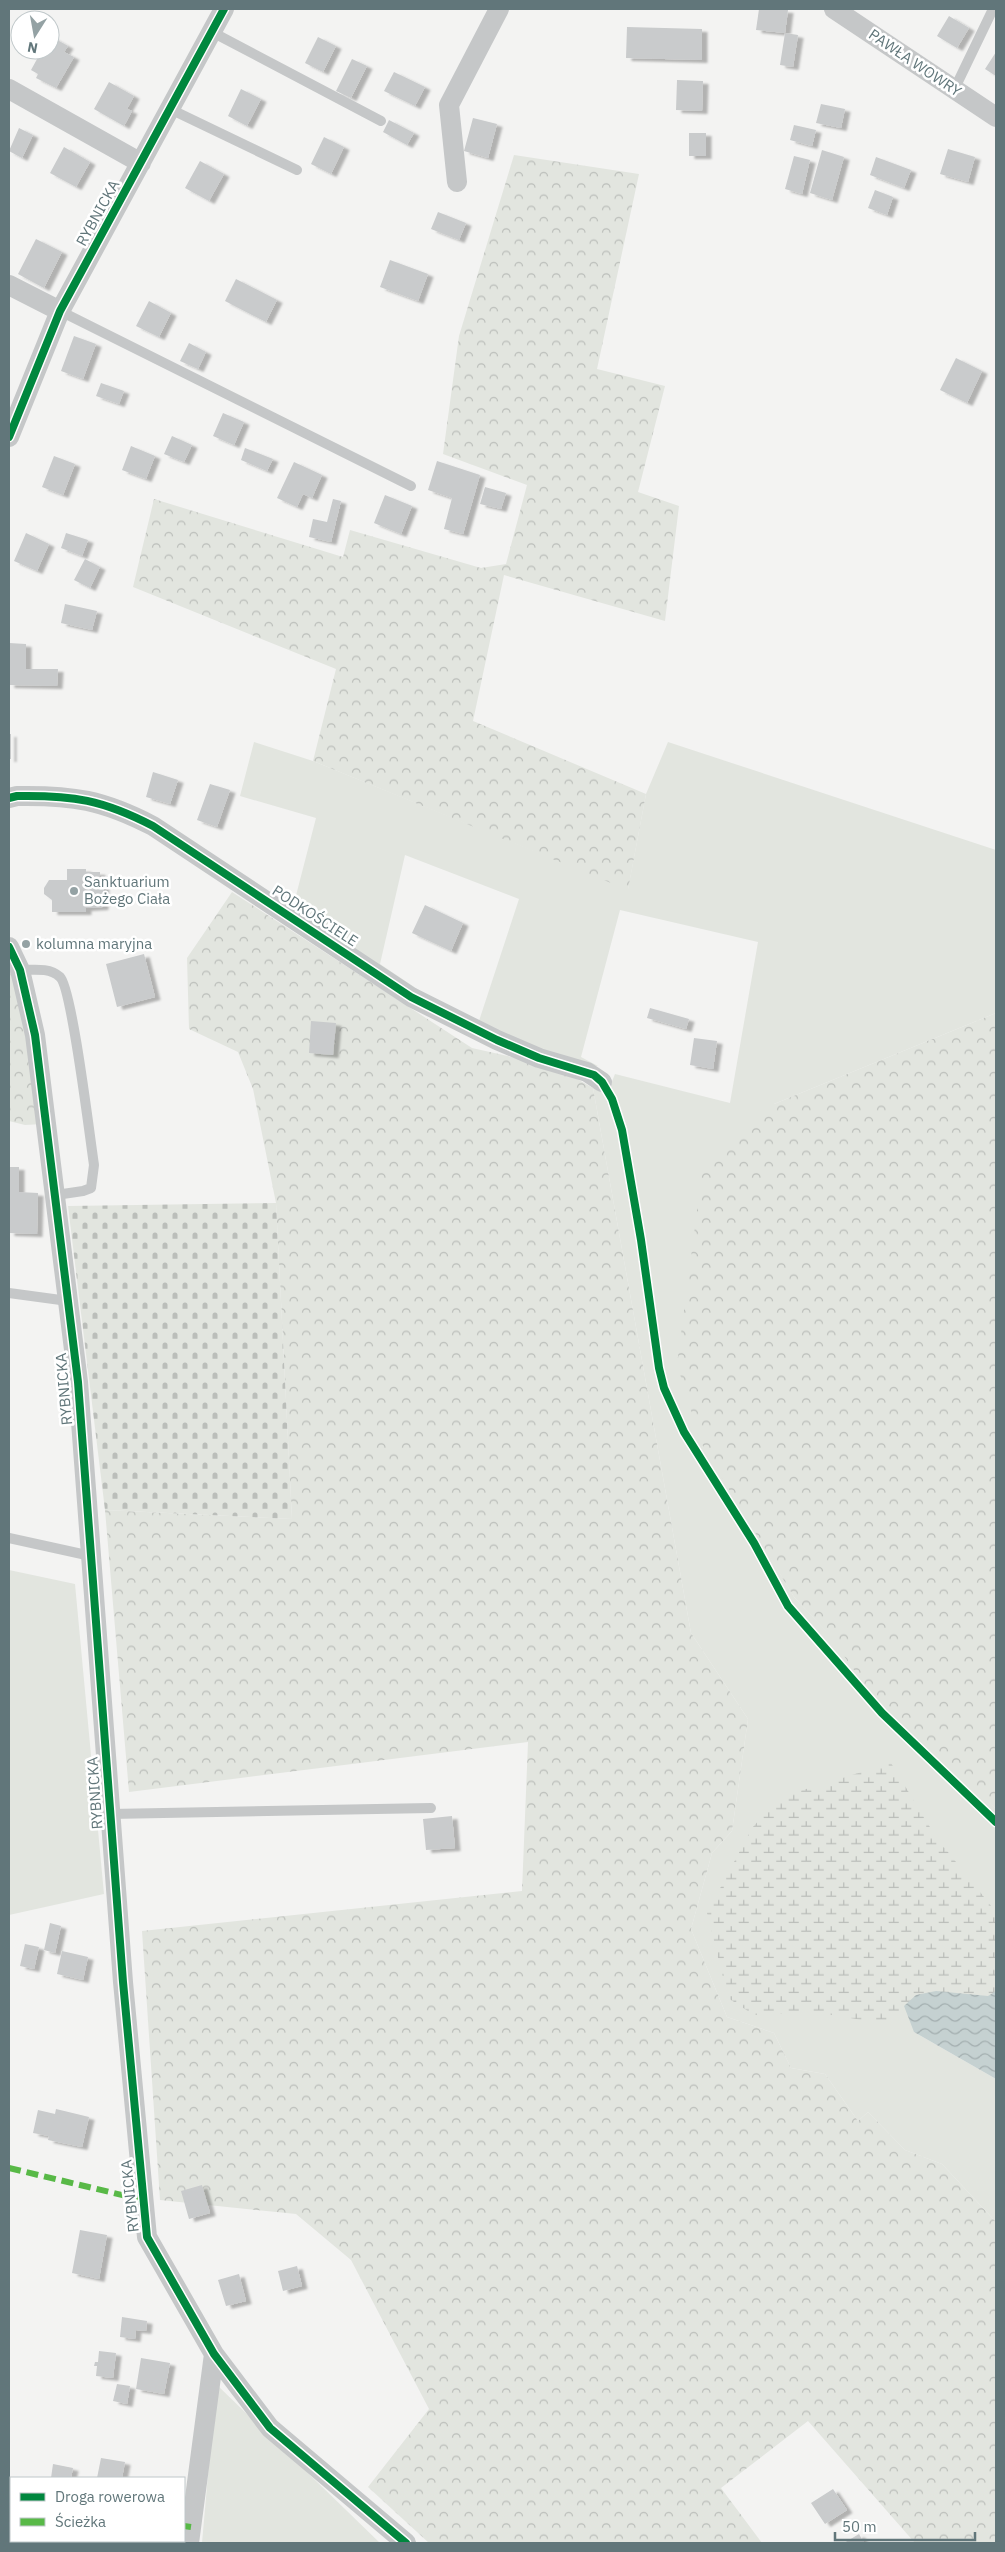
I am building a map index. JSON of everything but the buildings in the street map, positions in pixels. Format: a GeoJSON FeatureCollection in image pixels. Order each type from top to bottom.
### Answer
{"type":"FeatureCollection","features":[{"type":"Feature","properties":{"kind":"street","name":"RYBNICKA"},"geometry":{"type":"LineString","coordinates":[[9,437],[60,311],[224,9]]}},
{"type":"Feature","properties":{"kind":"street"},"geometry":{"type":"LineString","coordinates":[[457,182],[449,104],[499,9]]}},
{"type":"Feature","properties":{"kind":"street","name":"PAWŁA WOWRY"},"geometry":{"type":"LineString","coordinates":[[834,9],[996,117]]}},
{"type":"Feature","properties":{"kind":"street"},"geometry":{"type":"LineString","coordinates":[[9,89],[141,163]]}},
{"type":"Feature","properties":{"kind":"street"},"geometry":{"type":"LineString","coordinates":[[9,285],[60,311]]}},
{"type":"Feature","properties":{"kind":"street","name":"PODKOŚCIELE"},"geometry":{"type":"LineString","coordinates":[[9,798],[17,796],[68,796],[110,806],[133,816],[152,826],[325,938],[411,997],[497,1040],[539,1058],[587,1072],[602,1082]]}},
{"type":"Feature","properties":{"kind":"street","name":"RYBNICKA"},"geometry":{"type":"LineString","coordinates":[[9,946],[20,970],[35,1035],[78,1382],[123,1982],[147,2237],[214,2354],[270,2428],[406,2543]]}},
{"type":"Feature","properties":{"kind":"street"},"geometry":{"type":"LineString","coordinates":[[189,2543],[214,2354]]}},
{"type":"Feature","properties":{"kind":"lane"},"geometry":{"type":"LineString","coordinates":[[954,90],[993,9]]}},
{"type":"Feature","properties":{"kind":"lane"},"geometry":{"type":"LineString","coordinates":[[212,32],[382,121]]}},
{"type":"Feature","properties":{"kind":"lane"},"geometry":{"type":"LineString","coordinates":[[170,109],[297,170]]}},
{"type":"Feature","properties":{"kind":"lane"},"geometry":{"type":"LineString","coordinates":[[60,311],[411,486]]}},
{"type":"Feature","properties":{"kind":"lane"},"geometry":{"type":"LineString","coordinates":[[20,970],[51,970],[62,978],[71,1011],[94,1165],[93,1181],[91,1188],[56,1195]]}},
{"type":"Feature","properties":{"kind":"lane"},"geometry":{"type":"LineString","coordinates":[[9,1293],[68,1301]]}},
{"type":"Feature","properties":{"kind":"lane"},"geometry":{"type":"LineString","coordinates":[[9,1538],[91,1556]]}},
{"type":"Feature","properties":{"kind":"lane"},"geometry":{"type":"LineString","coordinates":[[110,1814],[432,1808]]}},
{"type":"Feature","properties":{"kind":"green space"},"geometry":{"type":"Polygon","coordinates":[[[514,155],[639,174],[597,369],[665,386],[638,492],[679,506],[665,621],[504,575],[473,721],[646,794],[628,890],[313,761],[336,669],[133,587],[154,499],[343,557],[350,530],[481,568],[506,564],[527,485],[443,454],[459,336],[514,155]]]}},
{"type":"Feature","properties":{"kind":"green space"},"geometry":{"type":"Polygon","coordinates":[[[254,742],[313,761],[628,889],[646,794],[668,742],[996,850],[996,1013],[774,1104],[755,1531],[794,1597],[996,1809],[996,1991],[914,2032],[996,2079],[996,2222],[942,2164],[905,2150],[868,2112],[858,2121],[825,2074],[791,2068],[774,2033],[727,2017],[691,1929],[712,1853],[732,1831],[748,1719],[691,1633],[593,1088],[611,1084],[615,1074],[730,1103],[758,942],[620,910],[581,1057],[598,1066],[584,1065],[477,1027],[519,899],[405,855],[380,964],[432,999],[292,911],[316,818],[240,796],[254,742]]]}},
{"type":"Feature","properties":{"kind":"green space"},"geometry":{"type":"Polygon","coordinates":[[[232,892],[472,1048],[556,1067],[593,1088],[691,1633],[748,1719],[732,1831],[712,1853],[691,1929],[727,2017],[774,2033],[791,2068],[825,2074],[858,2121],[868,2112],[905,2150],[942,2164],[996,2222],[996,2543],[915,2543],[808,2421],[721,2488],[762,2543],[429,2543],[368,2487],[429,2409],[351,2260],[296,2214],[160,2200],[142,1931],[522,1891],[528,1742],[129,1792],[105,1510],[292,1519],[276,1203],[253,1089],[238,1052],[189,1029],[187,958],[232,892]]]}},
{"type":"Feature","properties":{"kind":"green space"},"geometry":{"type":"Polygon","coordinates":[[[9,961],[15,972],[43,1124],[25,1125],[9,1121],[9,961]]]}},
{"type":"Feature","properties":{"kind":"green space"},"geometry":{"type":"Polygon","coordinates":[[[996,1013],[996,1809],[865,1685],[825,1630],[794,1597],[700,1441],[677,1364],[703,1165],[774,1104],[996,1013]]]}},
{"type":"Feature","properties":{"kind":"green space"},"geometry":{"type":"Polygon","coordinates":[[[276,1203],[292,1519],[105,1510],[68,1206],[276,1203]]]}},
{"type":"Feature","properties":{"kind":"green space"},"geometry":{"type":"Polygon","coordinates":[[[9,1570],[75,1584],[104,1894],[9,1915],[9,1570]]]}},
{"type":"Feature","properties":{"kind":"green space"},"geometry":{"type":"Polygon","coordinates":[[[891,1763],[936,1837],[996,1912],[996,2000],[939,1999],[880,2023],[814,2012],[754,2015],[728,1998],[707,1913],[752,1828],[780,1797],[891,1763]]]}},
{"type":"Feature","properties":{"kind":"green space"},"geometry":{"type":"Polygon","coordinates":[[[216,2384],[380,2543],[202,2543],[216,2384]]]}},
{"type":"Feature","properties":{"kind":"green space"},"geometry":{"type":"Polygon","coordinates":[[[10,2526],[10,2542],[182,2542],[9,2543],[10,2526]]]}},
{"type":"Feature","properties":{"kind":"water"},"geometry":{"type":"Polygon","coordinates":[[[936,1991],[988,1996],[996,1991],[996,2079],[914,2032],[904,2006],[916,1995],[936,1991]]]}},
{"type":"Feature","properties":{"kind":"marked path"},"geometry":{"type":"LineString","coordinates":[[9,2168],[143,2200]]}},
{"type":"Feature","properties":{"kind":"marked path"},"geometry":{"type":"LineString","coordinates":[[9,2520],[10,2514]]}},
{"type":"Feature","properties":{"kind":"marked path"},"geometry":{"type":"LineString","coordinates":[[185,2526],[191,2527]]}},
{"type":"Feature","properties":{"kind":"cycle path"},"geometry":{"type":"LineString","coordinates":[[9,437],[60,311],[224,9]]}},
{"type":"Feature","properties":{"kind":"cycle path"},"geometry":{"type":"LineString","coordinates":[[9,798],[17,796],[71,798],[103,805],[135,817],[153,826],[411,997],[497,1040],[539,1058],[594,1075],[602,1082],[612,1099],[622,1130],[641,1240],[659,1368],[664,1388],[684,1432],[754,1543],[788,1606],[882,1713],[996,1822]]}},
{"type":"Feature","properties":{"kind":"cycle path"},"geometry":{"type":"LineString","coordinates":[[9,947],[20,970],[35,1035],[78,1382],[123,1982],[147,2237],[214,2354],[270,2428],[406,2543]]}},
{"type":"Feature","properties":{"kind":"place","name":"Sanktuarium Bożego Ciała"},"geometry":{"type":"Point","coordinates":[74,891]}},
{"type":"Feature","properties":{"kind":"place","name":"kolumna maryjna"},"geometry":{"type":"Point","coordinates":[26,944]}}]}
